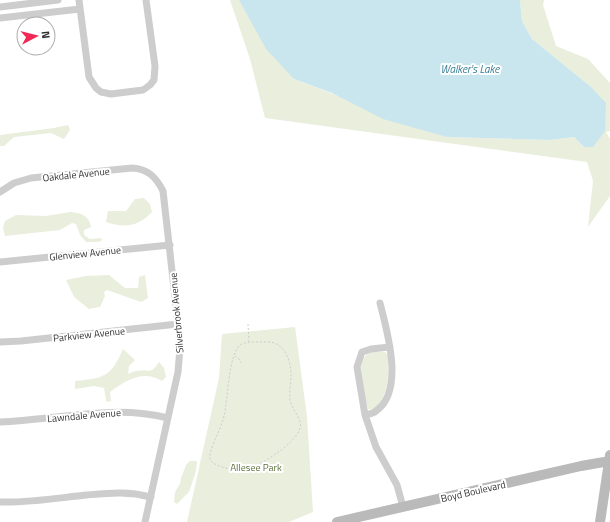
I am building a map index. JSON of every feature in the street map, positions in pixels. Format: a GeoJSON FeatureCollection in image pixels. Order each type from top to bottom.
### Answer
{"type":"FeatureCollection","features":[{"type":"Feature","properties":{"kind":"street"},"geometry":{"type":"LineString","coordinates":[[0,7],[58,0]]}},
{"type":"Feature","properties":{"kind":"street"},"geometry":{"type":"LineString","coordinates":[[79,0],[89,77],[93,85],[101,92],[117,94],[143,90],[150,85],[155,76],[146,0]]}},
{"type":"Feature","properties":{"kind":"street"},"geometry":{"type":"LineString","coordinates":[[0,18],[80,9]]}},
{"type":"Feature","properties":{"kind":"street","name":"Oakdale Avenue"},"geometry":{"type":"LineString","coordinates":[[0,192],[14,184],[31,178],[132,168],[140,168],[153,175]]}},
{"type":"Feature","properties":{"kind":"street","name":"Silverbrook Avenue"},"geometry":{"type":"LineString","coordinates":[[145,522],[179,366],[180,348],[163,191],[153,175]]}},
{"type":"Feature","properties":{"kind":"street","name":"Glenview Avenue"},"geometry":{"type":"LineString","coordinates":[[0,262],[170,245]]}},
{"type":"Feature","properties":{"kind":"street"},"geometry":{"type":"LineString","coordinates":[[365,415],[375,412],[380,408],[387,398],[391,379],[392,360],[380,303]]}},
{"type":"Feature","properties":{"kind":"street","name":"Parkview Avenue"},"geometry":{"type":"LineString","coordinates":[[0,342],[178,324]]}},
{"type":"Feature","properties":{"kind":"street"},"geometry":{"type":"LineString","coordinates":[[390,347],[371,349],[362,352],[357,366],[365,415],[376,447],[397,485],[403,506]]}},
{"type":"Feature","properties":{"kind":"street","name":"Lawndale Avenue"},"geometry":{"type":"LineString","coordinates":[[0,422],[115,412],[152,414],[168,418]]}},
{"type":"Feature","properties":{"kind":"street"},"geometry":{"type":"LineString","coordinates":[[600,522],[610,459]]}},
{"type":"Feature","properties":{"kind":"street","name":"Boyd Boulevard"},"geometry":{"type":"LineString","coordinates":[[337,522],[610,459]]}},
{"type":"Feature","properties":{"kind":"street"},"geometry":{"type":"LineString","coordinates":[[0,502],[35,501],[122,492],[138,493],[151,497]]}},
{"type":"Feature","properties":{"kind":"path"},"geometry":{"type":"LineString","coordinates":[[248,324],[249,343]]}},
{"type":"Feature","properties":{"kind":"path"},"geometry":{"type":"LineString","coordinates":[[274,342],[281,346],[290,366],[290,400],[300,424],[300,429],[280,451],[255,466],[247,469],[233,469],[218,466],[210,460],[212,448],[224,418],[230,373],[235,356],[240,345],[249,343],[274,342]]}},
{"type":"Feature","properties":{"kind":"path"},"geometry":{"type":"LineString","coordinates":[[235,356],[241,363]]}},
{"type":"Feature","properties":{"kind":"green space"},"geometry":{"type":"Polygon","coordinates":[[[230,0],[239,0],[294,79],[447,137],[550,140],[574,137],[584,147],[590,86],[532,39],[522,21],[520,0],[544,0],[543,5],[556,46],[588,59],[610,83],[610,131],[606,132],[610,139],[610,196],[588,227],[593,181],[587,162],[265,118],[250,59],[230,0]]]}},
{"type":"Feature","properties":{"kind":"green space"},"geometry":{"type":"Polygon","coordinates":[[[68,125],[70,130],[64,139],[51,133],[14,137],[4,146],[0,146],[0,135],[68,125]]]}},
{"type":"Feature","properties":{"kind":"green space"},"geometry":{"type":"Polygon","coordinates":[[[144,198],[150,204],[152,212],[141,221],[130,225],[119,225],[106,222],[108,211],[126,211],[135,199],[144,198]]]}},
{"type":"Feature","properties":{"kind":"green space"},"geometry":{"type":"Polygon","coordinates":[[[70,212],[84,215],[90,223],[91,227],[84,230],[84,235],[90,239],[101,238],[102,240],[99,242],[86,242],[80,235],[76,224],[72,223],[60,230],[5,236],[3,228],[5,221],[16,215],[46,216],[70,212]]]}},
{"type":"Feature","properties":{"kind":"green space"},"geometry":{"type":"Polygon","coordinates":[[[109,275],[125,288],[138,288],[139,277],[145,275],[148,298],[141,302],[107,290],[104,292],[105,296],[100,307],[89,309],[74,297],[66,280],[86,276],[109,275]]]}},
{"type":"Feature","properties":{"kind":"green space","name":"Allesee Park"},"geometry":{"type":"Polygon","coordinates":[[[295,327],[307,417],[313,512],[289,522],[187,522],[219,378],[222,334],[295,327]]]}},
{"type":"Feature","properties":{"kind":"green space"},"geometry":{"type":"Polygon","coordinates":[[[123,349],[135,360],[129,366],[128,374],[136,371],[150,371],[154,369],[159,362],[164,368],[166,377],[162,381],[148,376],[134,378],[110,392],[111,401],[107,402],[104,388],[94,386],[75,389],[75,381],[100,377],[110,371],[115,365],[123,349]]]}},
{"type":"Feature","properties":{"kind":"green space"},"geometry":{"type":"Polygon","coordinates":[[[369,352],[385,352],[388,355],[388,381],[385,393],[374,409],[368,409],[361,379],[362,364],[364,358],[369,352]]]}},
{"type":"Feature","properties":{"kind":"green space"},"geometry":{"type":"Polygon","coordinates":[[[190,461],[197,461],[196,471],[189,492],[177,504],[174,502],[175,492],[180,484],[186,465],[190,461]]]}},
{"type":"Feature","properties":{"kind":"water","name":"Walker's Lake"},"geometry":{"type":"Polygon","coordinates":[[[239,0],[520,0],[522,21],[532,39],[590,86],[606,103],[605,131],[593,147],[584,147],[574,137],[550,140],[447,137],[383,119],[332,93],[294,79],[266,49],[239,0]]]}}]}
